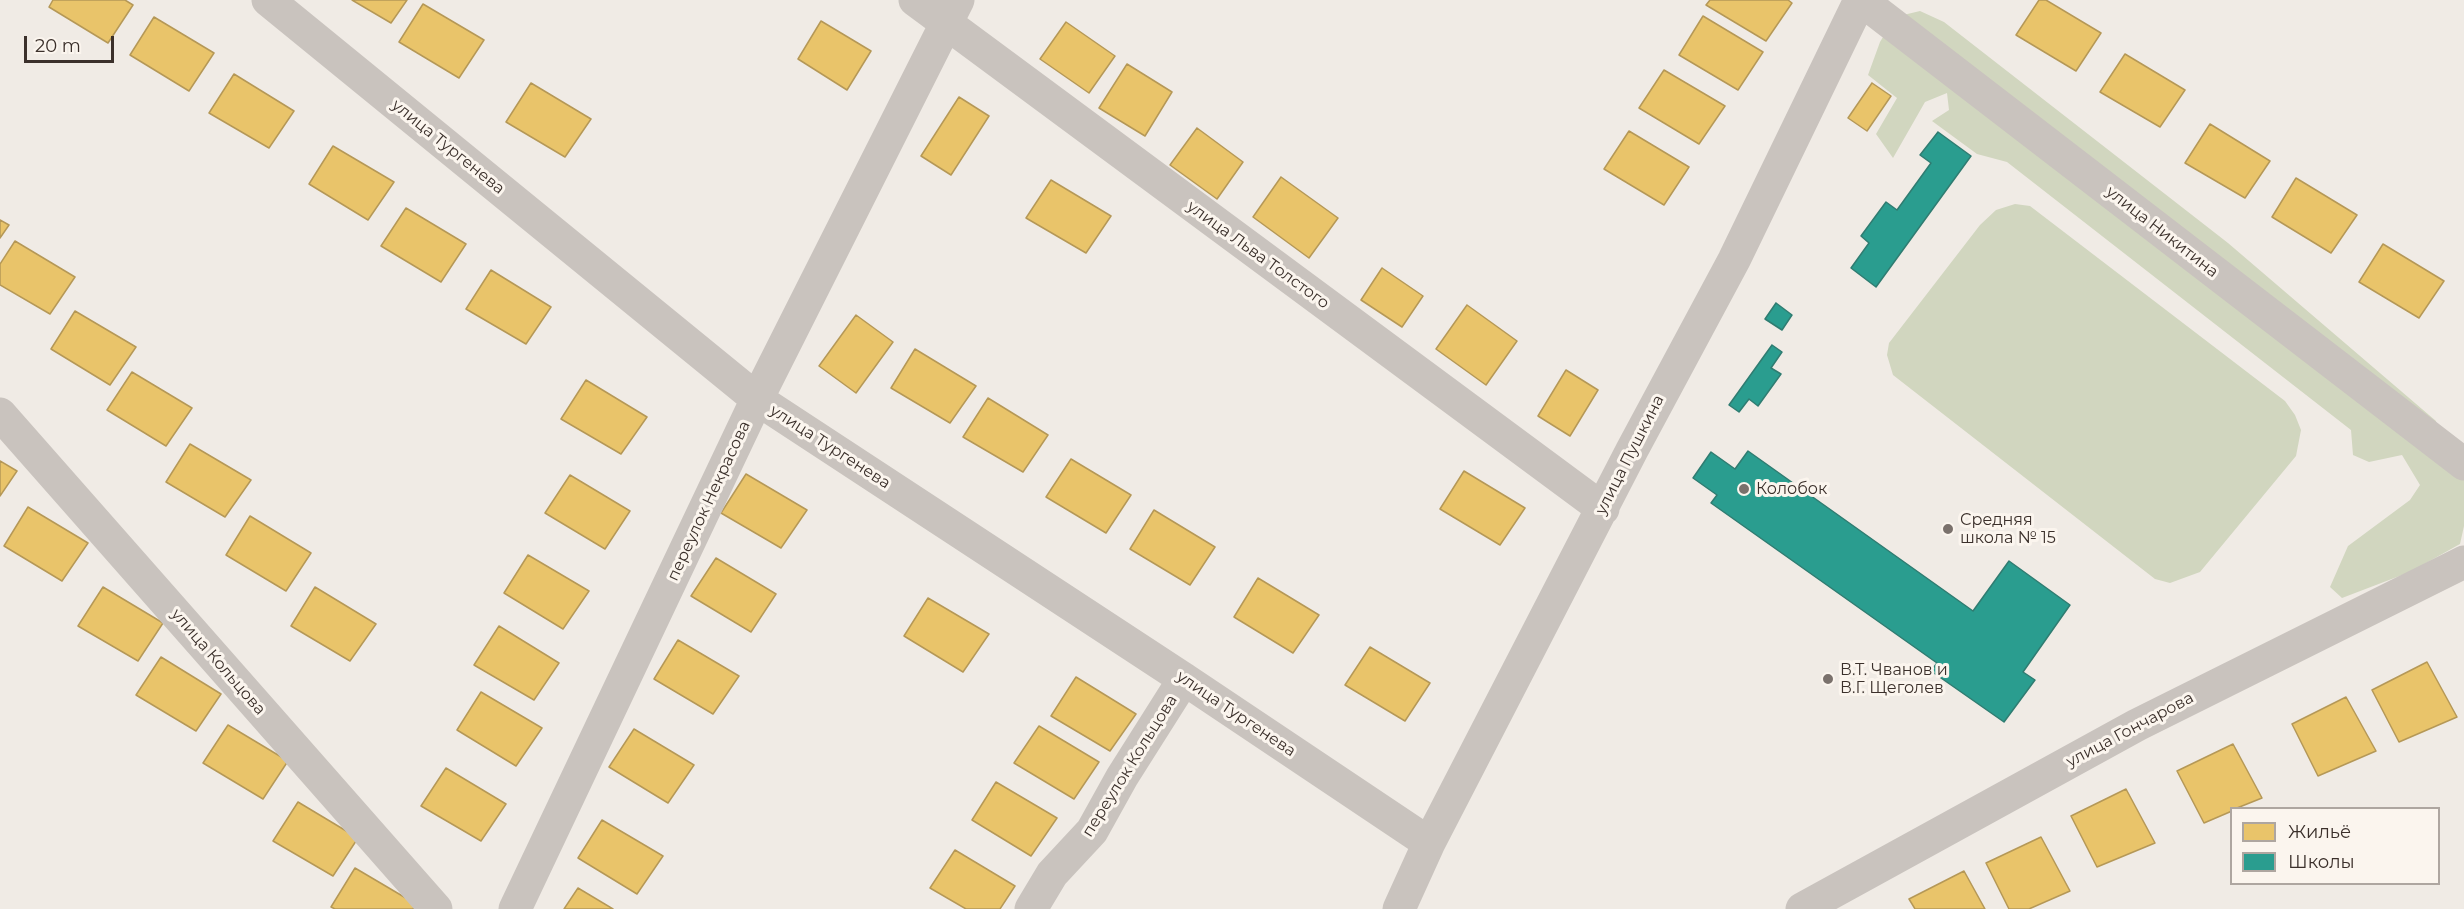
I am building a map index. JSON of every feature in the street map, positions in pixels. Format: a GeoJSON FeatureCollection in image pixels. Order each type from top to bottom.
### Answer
{"type":"FeatureCollection","features":[{"type":"Feature","properties":{"kind":"street","name":"улица Тургенева"},"geometry":{"type":"LineString","coordinates":[[268,0],[758,399],[1429,843]]}},
{"type":"Feature","properties":{"kind":"street","name":"улица Льва Толстого"},"geometry":{"type":"LineString","coordinates":[[915,0],[952,12],[1602,509]]}},
{"type":"Feature","properties":{"kind":"street","name":"улица Никитина"},"geometry":{"type":"LineString","coordinates":[[1860,0],[2464,464]]}},
{"type":"Feature","properties":{"kind":"street","name":"улица Пушкина"},"geometry":{"type":"LineString","coordinates":[[1400,909],[1429,843],[1734,260],[1860,0]]}},
{"type":"Feature","properties":{"kind":"street","name":"переулок Некрасова"},"geometry":{"type":"LineString","coordinates":[[515,909],[758,399],[952,12]]}},
{"type":"Feature","properties":{"kind":"street","name":"улица Кольцова"},"geometry":{"type":"LineString","coordinates":[[0,414],[436,909]]}},
{"type":"Feature","properties":{"kind":"street","name":"улица Гончарова"},"geometry":{"type":"LineString","coordinates":[[1802,909],[2137,725],[2464,562]]}},
{"type":"Feature","properties":{"kind":"street","name":"переулок Кольцова"},"geometry":{"type":"LineString","coordinates":[[1031,909],[1052,874],[1092,831],[1122,777],[1184,679]]}},
{"type":"Feature","properties":{"kind":"green space"},"geometry":{"type":"Polygon","coordinates":[[[1920,11],[1944,22],[2228,243],[2436,421],[2442,455],[2464,476],[2464,526],[2460,544],[2410,572],[2342,598],[2330,587],[2348,546],[2410,500],[2420,485],[2402,455],[2369,462],[2353,455],[2351,430],[2007,162],[1977,154],[1932,121],[1949,110],[1947,93],[1925,102],[1893,158],[1876,134],[1897,98],[1868,75],[1880,42],[1895,17],[1920,11]]]}},
{"type":"Feature","properties":{"kind":"green space"},"geometry":{"type":"Polygon","coordinates":[[[2015,204],[2030,206],[2285,401],[2295,415],[2301,430],[2296,456],[2200,572],[2170,583],[2155,579],[1893,375],[1887,355],[1889,343],[1980,225],[1996,210],[2015,204]]]}},
{"type":"Feature","properties":{"kind":"building: Жильё"},"geometry":{"type":"Polygon","coordinates":[[[53,0],[125,0],[133,5],[108,43],[49,7],[53,0]]]}},
{"type":"Feature","properties":{"kind":"building: Жильё"},"geometry":{"type":"Polygon","coordinates":[[[352,0],[407,0],[391,23],[352,0]]]}},
{"type":"Feature","properties":{"kind":"building: Жильё"},"geometry":{"type":"Polygon","coordinates":[[[1710,0],[1788,0],[1792,3],[1766,41],[1706,5],[1710,0]]]}},
{"type":"Feature","properties":{"kind":"building: Жильё"},"geometry":{"type":"Polygon","coordinates":[[[2039,0],[2046,0],[2101,33],[2076,71],[2016,35],[2039,0]]]}},
{"type":"Feature","properties":{"kind":"building: Жильё"},"geometry":{"type":"Polygon","coordinates":[[[423,4],[484,40],[459,78],[399,42],[423,4]]]}},
{"type":"Feature","properties":{"kind":"building: Жильё"},"geometry":{"type":"Polygon","coordinates":[[[1703,16],[1763,52],[1738,90],[1679,55],[1703,16]]]}},
{"type":"Feature","properties":{"kind":"building: Жильё"},"geometry":{"type":"Polygon","coordinates":[[[154,17],[214,53],[189,91],[130,55],[154,17]]]}},
{"type":"Feature","properties":{"kind":"building: Жильё"},"geometry":{"type":"Polygon","coordinates":[[[821,21],[871,51],[847,90],[798,59],[821,21]]]}},
{"type":"Feature","properties":{"kind":"building: Жильё"},"geometry":{"type":"Polygon","coordinates":[[[1066,22],[1115,56],[1089,93],[1040,59],[1066,22]]]}},
{"type":"Feature","properties":{"kind":"building: Жильё"},"geometry":{"type":"Polygon","coordinates":[[[2125,54],[2185,90],[2160,127],[2100,92],[2125,54]]]}},
{"type":"Feature","properties":{"kind":"building: Жильё"},"geometry":{"type":"Polygon","coordinates":[[[1127,64],[1172,92],[1145,136],[1099,108],[1127,64]]]}},
{"type":"Feature","properties":{"kind":"building: Жильё"},"geometry":{"type":"Polygon","coordinates":[[[1664,70],[1725,106],[1699,144],[1639,108],[1664,70]]]}},
{"type":"Feature","properties":{"kind":"building: Жильё"},"geometry":{"type":"Polygon","coordinates":[[[234,74],[294,111],[269,148],[209,113],[234,74]]]}},
{"type":"Feature","properties":{"kind":"building: Жильё"},"geometry":{"type":"Polygon","coordinates":[[[531,83],[591,119],[565,157],[506,122],[531,83]]]}},
{"type":"Feature","properties":{"kind":"building: Жильё"},"geometry":{"type":"Polygon","coordinates":[[[1872,83],[1891,96],[1867,131],[1848,118],[1872,83]]]}},
{"type":"Feature","properties":{"kind":"building: Жильё"},"geometry":{"type":"Polygon","coordinates":[[[959,97],[989,116],[951,175],[921,156],[959,97]]]}},
{"type":"Feature","properties":{"kind":"building: Жильё"},"geometry":{"type":"Polygon","coordinates":[[[2210,124],[2270,161],[2245,198],[2185,163],[2210,124]]]}},
{"type":"Feature","properties":{"kind":"building: Жильё"},"geometry":{"type":"Polygon","coordinates":[[[1197,128],[1243,162],[1217,199],[1170,165],[1197,128]]]}},
{"type":"Feature","properties":{"kind":"building: Жильё"},"geometry":{"type":"Polygon","coordinates":[[[1629,131],[1689,167],[1664,205],[1604,169],[1629,131]]]}},
{"type":"Feature","properties":{"kind":"building: Жильё"},"geometry":{"type":"Polygon","coordinates":[[[333,146],[394,182],[368,220],[309,184],[333,146]]]}},
{"type":"Feature","properties":{"kind":"building: Жильё"},"geometry":{"type":"Polygon","coordinates":[[[1281,177],[1338,218],[1309,258],[1253,217],[1281,177]]]}},
{"type":"Feature","properties":{"kind":"building: Жильё"},"geometry":{"type":"Polygon","coordinates":[[[2296,178],[2357,215],[2331,253],[2272,217],[2296,178]]]}},
{"type":"Feature","properties":{"kind":"building: Жильё"},"geometry":{"type":"Polygon","coordinates":[[[1051,180],[1111,216],[1086,253],[1026,218],[1051,180]]]}},
{"type":"Feature","properties":{"kind":"building: Жильё"},"geometry":{"type":"Polygon","coordinates":[[[406,208],[466,244],[441,282],[381,246],[406,208]]]}},
{"type":"Feature","properties":{"kind":"building: Жильё"},"geometry":{"type":"Polygon","coordinates":[[[0,220],[9,225],[0,238],[0,220]]]}},
{"type":"Feature","properties":{"kind":"building: Жильё"},"geometry":{"type":"Polygon","coordinates":[[[15,241],[75,277],[50,314],[0,285],[0,264],[15,241]]]}},
{"type":"Feature","properties":{"kind":"building: Жильё"},"geometry":{"type":"Polygon","coordinates":[[[2383,244],[2444,281],[2419,318],[2359,282],[2383,244]]]}},
{"type":"Feature","properties":{"kind":"building: Жильё"},"geometry":{"type":"Polygon","coordinates":[[[1382,268],[1423,296],[1402,327],[1361,300],[1382,268]]]}},
{"type":"Feature","properties":{"kind":"building: Жильё"},"geometry":{"type":"Polygon","coordinates":[[[491,270],[551,307],[526,344],[466,309],[491,270]]]}},
{"type":"Feature","properties":{"kind":"building: Жильё"},"geometry":{"type":"Polygon","coordinates":[[[1467,305],[1517,341],[1486,385],[1436,349],[1467,305]]]}},
{"type":"Feature","properties":{"kind":"building: Жильё"},"geometry":{"type":"Polygon","coordinates":[[[75,311],[136,347],[110,385],[51,349],[75,311]]]}},
{"type":"Feature","properties":{"kind":"building: Жильё"},"geometry":{"type":"Polygon","coordinates":[[[856,315],[893,342],[856,393],[819,366],[856,315]]]}},
{"type":"Feature","properties":{"kind":"building: Жильё"},"geometry":{"type":"Polygon","coordinates":[[[915,349],[976,386],[950,423],[891,388],[915,349]]]}},
{"type":"Feature","properties":{"kind":"building: Жильё"},"geometry":{"type":"Polygon","coordinates":[[[1566,370],[1598,390],[1570,436],[1538,416],[1566,370]]]}},
{"type":"Feature","properties":{"kind":"building: Жильё"},"geometry":{"type":"Polygon","coordinates":[[[132,372],[192,408],[166,446],[107,410],[132,372]]]}},
{"type":"Feature","properties":{"kind":"building: Жильё"},"geometry":{"type":"Polygon","coordinates":[[[586,380],[647,417],[621,454],[561,419],[586,380]]]}},
{"type":"Feature","properties":{"kind":"building: Жильё"},"geometry":{"type":"Polygon","coordinates":[[[988,398],[1048,435],[1023,472],[963,437],[988,398]]]}},
{"type":"Feature","properties":{"kind":"building: Жильё"},"geometry":{"type":"Polygon","coordinates":[[[190,444],[251,480],[225,517],[166,482],[190,444]]]}},
{"type":"Feature","properties":{"kind":"building: Жильё"},"geometry":{"type":"Polygon","coordinates":[[[1071,459],[1131,495],[1106,533],[1046,497],[1071,459]]]}},
{"type":"Feature","properties":{"kind":"building: Жильё"},"geometry":{"type":"Polygon","coordinates":[[[0,461],[17,471],[0,496],[0,461]]]}},
{"type":"Feature","properties":{"kind":"building: Жильё"},"geometry":{"type":"Polygon","coordinates":[[[1464,471],[1525,508],[1500,545],[1440,509],[1464,471]]]}},
{"type":"Feature","properties":{"kind":"building: Жильё"},"geometry":{"type":"Polygon","coordinates":[[[746,474],[807,510],[781,548],[721,513],[746,474]]]}},
{"type":"Feature","properties":{"kind":"building: Жильё"},"geometry":{"type":"Polygon","coordinates":[[[570,475],[630,511],[605,549],[545,513],[570,475]]]}},
{"type":"Feature","properties":{"kind":"building: Жильё"},"geometry":{"type":"Polygon","coordinates":[[[28,507],[88,543],[62,581],[4,546],[28,507]]]}},
{"type":"Feature","properties":{"kind":"building: Жильё"},"geometry":{"type":"Polygon","coordinates":[[[1154,510],[1215,547],[1190,585],[1130,549],[1154,510]]]}},
{"type":"Feature","properties":{"kind":"building: Жильё"},"geometry":{"type":"Polygon","coordinates":[[[250,516],[311,553],[286,591],[226,555],[250,516]]]}},
{"type":"Feature","properties":{"kind":"building: Жильё"},"geometry":{"type":"Polygon","coordinates":[[[528,555],[589,591],[563,629],[504,593],[528,555]]]}},
{"type":"Feature","properties":{"kind":"building: Жильё"},"geometry":{"type":"Polygon","coordinates":[[[716,558],[776,594],[751,632],[691,596],[716,558]]]}},
{"type":"Feature","properties":{"kind":"building: Жильё"},"geometry":{"type":"Polygon","coordinates":[[[1258,578],[1319,615],[1293,653],[1234,617],[1258,578]]]}},
{"type":"Feature","properties":{"kind":"building: Жильё"},"geometry":{"type":"Polygon","coordinates":[[[103,587],[163,623],[138,661],[78,626],[103,587]]]}},
{"type":"Feature","properties":{"kind":"building: Жильё"},"geometry":{"type":"Polygon","coordinates":[[[315,587],[376,624],[350,661],[291,626],[315,587]]]}},
{"type":"Feature","properties":{"kind":"building: Жильё"},"geometry":{"type":"Polygon","coordinates":[[[928,598],[989,634],[963,672],[904,636],[928,598]]]}},
{"type":"Feature","properties":{"kind":"building: Жильё"},"geometry":{"type":"Polygon","coordinates":[[[499,626],[559,663],[534,700],[474,665],[499,626]]]}},
{"type":"Feature","properties":{"kind":"building: Жильё"},"geometry":{"type":"Polygon","coordinates":[[[678,640],[739,676],[713,714],[654,679],[678,640]]]}},
{"type":"Feature","properties":{"kind":"building: Жильё"},"geometry":{"type":"Polygon","coordinates":[[[1370,647],[1430,683],[1405,721],[1345,685],[1370,647]]]}},
{"type":"Feature","properties":{"kind":"building: Жильё"},"geometry":{"type":"Polygon","coordinates":[[[161,657],[221,694],[196,731],[136,695],[161,657]]]}},
{"type":"Feature","properties":{"kind":"building: Жильё"},"geometry":{"type":"Polygon","coordinates":[[[2427,662],[2457,717],[2399,742],[2372,690],[2427,662]]]}},
{"type":"Feature","properties":{"kind":"building: Жильё"},"geometry":{"type":"Polygon","coordinates":[[[1076,677],[1136,714],[1110,751],[1051,716],[1076,677]]]}},
{"type":"Feature","properties":{"kind":"building: Жильё"},"geometry":{"type":"Polygon","coordinates":[[[481,692],[542,728],[516,766],[457,730],[481,692]]]}},
{"type":"Feature","properties":{"kind":"building: Жильё"},"geometry":{"type":"Polygon","coordinates":[[[2346,697],[2376,751],[2318,776],[2292,724],[2346,697]]]}},
{"type":"Feature","properties":{"kind":"building: Жильё"},"geometry":{"type":"Polygon","coordinates":[[[228,725],[288,761],[263,799],[203,763],[228,725]]]}},
{"type":"Feature","properties":{"kind":"building: Жильё"},"geometry":{"type":"Polygon","coordinates":[[[1039,726],[1099,762],[1074,799],[1014,763],[1039,726]]]}},
{"type":"Feature","properties":{"kind":"building: Жильё"},"geometry":{"type":"Polygon","coordinates":[[[634,729],[694,765],[668,803],[609,767],[634,729]]]}},
{"type":"Feature","properties":{"kind":"building: Жильё"},"geometry":{"type":"Polygon","coordinates":[[[2233,744],[2262,798],[2240,807],[2230,807],[2230,812],[2204,823],[2177,771],[2233,744]]]}},
{"type":"Feature","properties":{"kind":"building: Жильё"},"geometry":{"type":"Polygon","coordinates":[[[446,768],[506,804],[481,841],[421,806],[446,768]]]}},
{"type":"Feature","properties":{"kind":"building: Жильё"},"geometry":{"type":"Polygon","coordinates":[[[996,782],[1057,818],[1031,856],[972,820],[996,782]]]}},
{"type":"Feature","properties":{"kind":"building: Жильё"},"geometry":{"type":"Polygon","coordinates":[[[2126,789],[2155,843],[2097,867],[2071,816],[2126,789]]]}},
{"type":"Feature","properties":{"kind":"building: Жильё"},"geometry":{"type":"Polygon","coordinates":[[[298,802],[358,838],[333,876],[273,841],[298,802]]]}},
{"type":"Feature","properties":{"kind":"building: Жильё"},"geometry":{"type":"Polygon","coordinates":[[[602,820],[663,856],[637,894],[578,858],[602,820]]]}},
{"type":"Feature","properties":{"kind":"building: Жильё"},"geometry":{"type":"Polygon","coordinates":[[[2041,837],[2070,891],[2029,909],[2009,909],[1986,863],[2041,837]]]}},
{"type":"Feature","properties":{"kind":"building: Жильё"},"geometry":{"type":"Polygon","coordinates":[[[955,850],[1015,886],[1000,909],[966,909],[930,888],[955,850]]]}},
{"type":"Feature","properties":{"kind":"building: Жильё"},"geometry":{"type":"Polygon","coordinates":[[[355,868],[416,904],[413,909],[335,909],[331,907],[355,868]]]}},
{"type":"Feature","properties":{"kind":"building: Жильё"},"geometry":{"type":"Polygon","coordinates":[[[1964,871],[1985,909],[1915,909],[1909,899],[1964,871]]]}},
{"type":"Feature","properties":{"kind":"building: Жильё"},"geometry":{"type":"Polygon","coordinates":[[[578,888],[613,909],[564,909],[578,888]]]}},
{"type":"Feature","properties":{"kind":"building: Школы"},"geometry":{"type":"Polygon","coordinates":[[[1938,132],[1971,156],[1876,287],[1851,268],[1869,243],[1861,236],[1886,202],[1897,210],[1931,163],[1920,155],[1938,132]]]}},
{"type":"Feature","properties":{"kind":"building: Школы"},"geometry":{"type":"Polygon","coordinates":[[[1776,303],[1792,315],[1782,330],[1765,319],[1776,303]]]}},
{"type":"Feature","properties":{"kind":"building: Школы"},"geometry":{"type":"Polygon","coordinates":[[[1772,345],[1782,352],[1771,368],[1781,374],[1758,406],[1749,399],[1739,412],[1729,405],[1772,345]]]}},
{"type":"Feature","properties":{"kind":"building: Школы"},"geometry":{"type":"Polygon","coordinates":[[[1748,451],[1973,611],[2009,561],[2070,605],[2023,672],[2035,680],[2004,722],[1931,671],[1937,663],[1711,503],[1717,495],[1693,478],[1711,452],[1735,469],[1748,451]]]}},
{"type":"Feature","properties":{"kind":"place","name":"Колобок"},"geometry":{"type":"Point","coordinates":[1744,489]}},
{"type":"Feature","properties":{"kind":"place","name":"Средняя школа № 15"},"geometry":{"type":"Point","coordinates":[1948,529]}},
{"type":"Feature","properties":{"kind":"place","name":"В.Т. Чванов и В.Г. Щеголев"},"geometry":{"type":"Point","coordinates":[1828,679]}}]}
